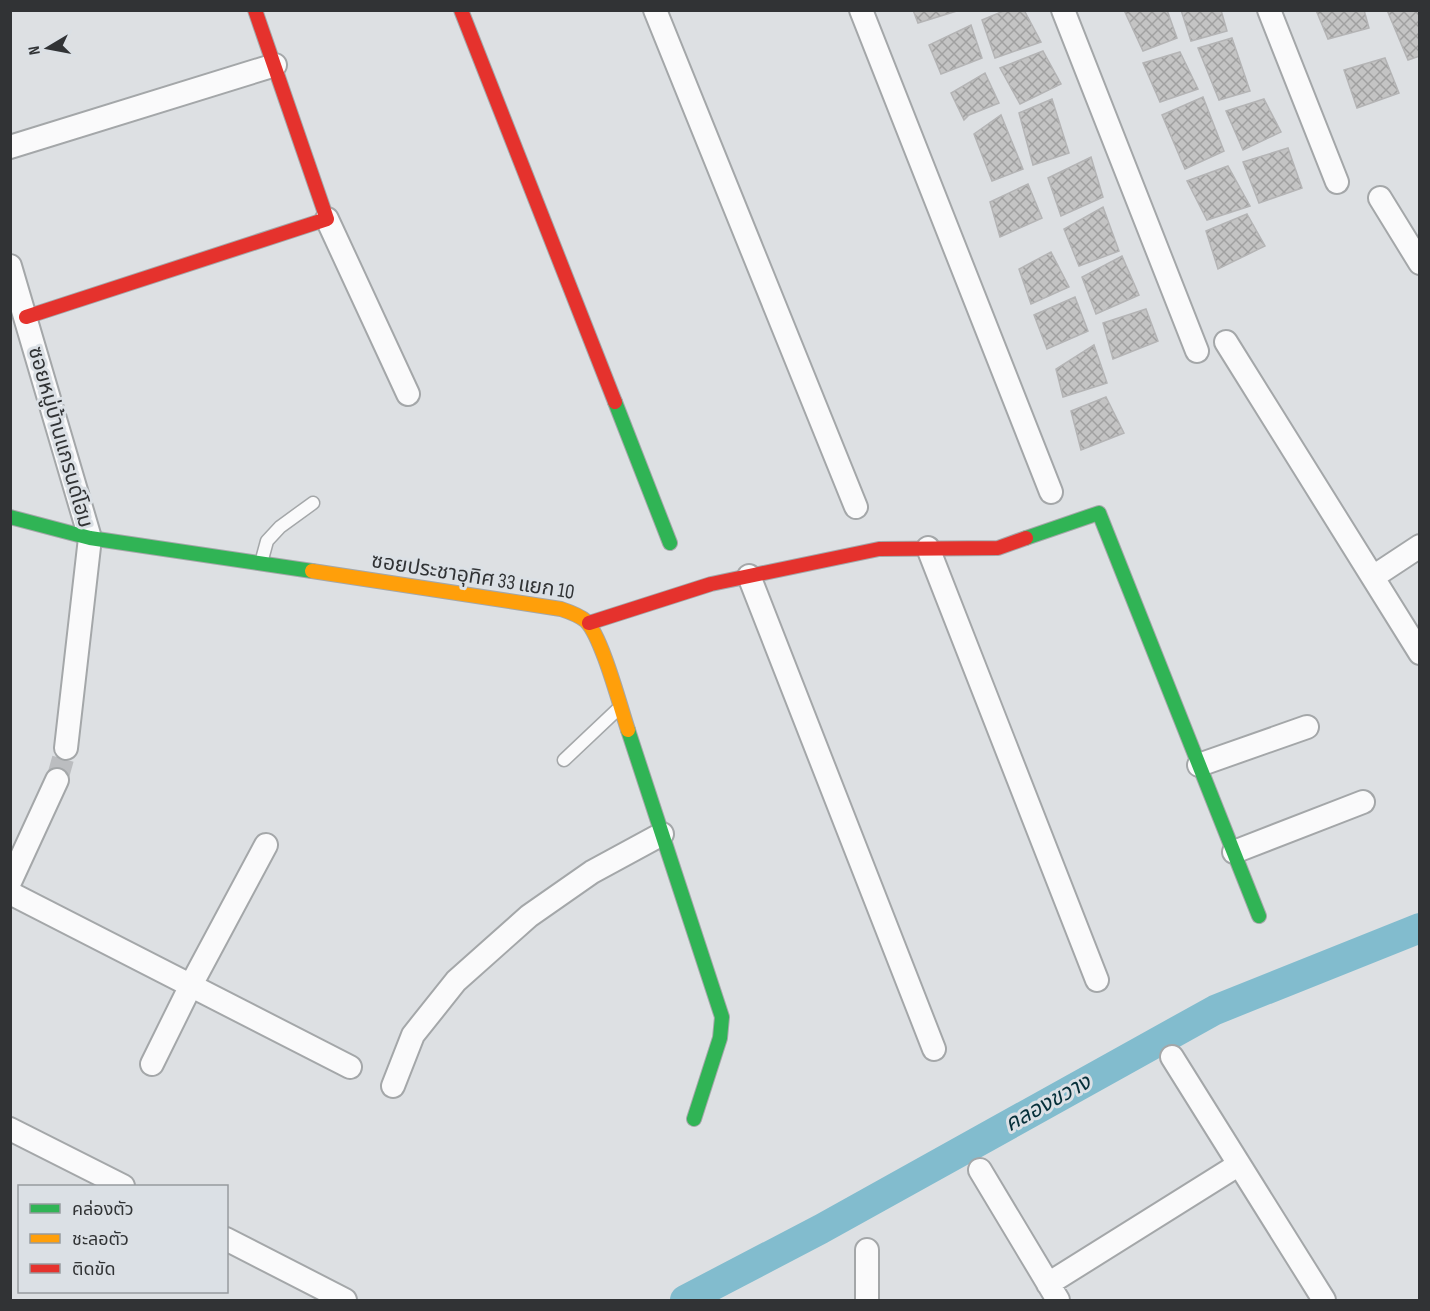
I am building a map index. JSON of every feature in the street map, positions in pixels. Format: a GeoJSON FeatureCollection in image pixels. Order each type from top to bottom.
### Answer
{"type":"FeatureCollection","features":[{"type":"Feature","properties":{"kind":"street"},"geometry":{"type":"LineString","coordinates":[[255,10],[327,219],[408,394]]}},
{"type":"Feature","properties":{"kind":"street"},"geometry":{"type":"LineString","coordinates":[[461,10],[670,543]]}},
{"type":"Feature","properties":{"kind":"street"},"geometry":{"type":"LineString","coordinates":[[655,10],[856,507]]}},
{"type":"Feature","properties":{"kind":"street"},"geometry":{"type":"LineString","coordinates":[[861,10],[1051,492]]}},
{"type":"Feature","properties":{"kind":"street"},"geometry":{"type":"LineString","coordinates":[[1063,10],[1197,351]]}},
{"type":"Feature","properties":{"kind":"street"},"geometry":{"type":"LineString","coordinates":[[1269,10],[1337,182]]}},
{"type":"Feature","properties":{"kind":"street"},"geometry":{"type":"LineString","coordinates":[[10,147],[275,65]]}},
{"type":"Feature","properties":{"kind":"street"},"geometry":{"type":"LineString","coordinates":[[1380,198],[1419,263]]}},
{"type":"Feature","properties":{"kind":"street"},"geometry":{"type":"LineString","coordinates":[[26,317],[327,219]]}},
{"type":"Feature","properties":{"kind":"street","name":"ซอยหมู่บ้านแกรนด์โฮม"},"geometry":{"type":"LineString","coordinates":[[10,266],[90,538]]}},
{"type":"Feature","properties":{"kind":"street"},"geometry":{"type":"LineString","coordinates":[[1226,342],[1419,653]]}},
{"type":"Feature","properties":{"kind":"street"},"geometry":{"type":"LineString","coordinates":[[590,623],[711,584],[879,549],[998,548],[1099,513],[1259,916]]}},
{"type":"Feature","properties":{"kind":"street","name":"ซอยประชาอุทิศ 33 แยก 10"},"geometry":{"type":"LineString","coordinates":[[10,517],[90,538],[561,609],[579,614],[590,623],[599,643],[722,1017],[720,1038],[694,1119]]}},
{"type":"Feature","properties":{"kind":"street"},"geometry":{"type":"LineString","coordinates":[[66,748],[90,538]]}},
{"type":"Feature","properties":{"kind":"street"},"geometry":{"type":"LineString","coordinates":[[1373,577],[1419,546]]}},
{"type":"Feature","properties":{"kind":"street"},"geometry":{"type":"LineString","coordinates":[[928,548],[1096,980]]}},
{"type":"Feature","properties":{"kind":"street"},"geometry":{"type":"LineString","coordinates":[[749,576],[934,1049]]}},
{"type":"Feature","properties":{"kind":"street"},"geometry":{"type":"LineString","coordinates":[[1199,765],[1307,727]]}},
{"type":"Feature","properties":{"kind":"street"},"geometry":{"type":"LineString","coordinates":[[10,882],[57,780]]}},
{"type":"Feature","properties":{"kind":"street"},"geometry":{"type":"LineString","coordinates":[[1234,852],[1363,802]]}},
{"type":"Feature","properties":{"kind":"street"},"geometry":{"type":"LineString","coordinates":[[393,1086],[413,1035],[456,981],[529,916],[592,872],[662,834]]}},
{"type":"Feature","properties":{"kind":"street"},"geometry":{"type":"LineString","coordinates":[[152,1064],[190,985],[266,845]]}},
{"type":"Feature","properties":{"kind":"street"},"geometry":{"type":"LineString","coordinates":[[10,893],[350,1067]]}},
{"type":"Feature","properties":{"kind":"street"},"geometry":{"type":"LineString","coordinates":[[1172,1058],[1324,1300]]}},
{"type":"Feature","properties":{"kind":"street"},"geometry":{"type":"LineString","coordinates":[[10,1129],[121,1185]]}},
{"type":"Feature","properties":{"kind":"street"},"geometry":{"type":"LineString","coordinates":[[980,1170],[1053,1292],[1238,1165]]}},
{"type":"Feature","properties":{"kind":"street"},"geometry":{"type":"LineString","coordinates":[[228,1240],[345,1300]]}},
{"type":"Feature","properties":{"kind":"street"},"geometry":{"type":"LineString","coordinates":[[867,1250],[867,1300]]}},
{"type":"Feature","properties":{"kind":"lane"},"geometry":{"type":"LineString","coordinates":[[261,564],[267,541],[280,527],[314,503]]}},
{"type":"Feature","properties":{"kind":"lane"},"geometry":{"type":"LineString","coordinates":[[564,760],[619,708]]}},
{"type":"Feature","properties":{"kind":"building"},"geometry":{"type":"Polygon","coordinates":[[[913,10],[960,10],[918,23],[913,10]]]}},
{"type":"Feature","properties":{"kind":"building"},"geometry":{"type":"Polygon","coordinates":[[[1006,10],[1024,10],[1041,42],[995,58],[982,20],[1006,10]]]}},
{"type":"Feature","properties":{"kind":"building"},"geometry":{"type":"Polygon","coordinates":[[[1124,10],[1167,10],[1177,38],[1143,51],[1124,10]]]}},
{"type":"Feature","properties":{"kind":"building"},"geometry":{"type":"Polygon","coordinates":[[[1181,10],[1221,10],[1227,31],[1191,41],[1181,10]]]}},
{"type":"Feature","properties":{"kind":"building"},"geometry":{"type":"Polygon","coordinates":[[[1316,10],[1364,10],[1369,28],[1328,39],[1316,10]]]}},
{"type":"Feature","properties":{"kind":"building"},"geometry":{"type":"Polygon","coordinates":[[[1387,10],[1420,10],[1420,56],[1408,60],[1387,10]]]}},
{"type":"Feature","properties":{"kind":"building"},"geometry":{"type":"Polygon","coordinates":[[[971,25],[982,58],[941,74],[929,45],[971,25]]]}},
{"type":"Feature","properties":{"kind":"building"},"geometry":{"type":"Polygon","coordinates":[[[1232,38],[1250,91],[1219,100],[1198,48],[1232,38]]]}},
{"type":"Feature","properties":{"kind":"building"},"geometry":{"type":"Polygon","coordinates":[[[1043,51],[1061,84],[1020,104],[1000,68],[1043,51]]]}},
{"type":"Feature","properties":{"kind":"building"},"geometry":{"type":"Polygon","coordinates":[[[1180,52],[1198,89],[1160,102],[1143,63],[1180,52]]]}},
{"type":"Feature","properties":{"kind":"building"},"geometry":{"type":"Polygon","coordinates":[[[1385,58],[1399,93],[1357,108],[1344,70],[1385,58]]]}},
{"type":"Feature","properties":{"kind":"building"},"geometry":{"type":"Polygon","coordinates":[[[985,73],[999,103],[969,115],[964,120],[951,93],[985,73]]]}},
{"type":"Feature","properties":{"kind":"building"},"geometry":{"type":"Polygon","coordinates":[[[1203,97],[1224,151],[1185,169],[1162,115],[1203,97]]]}},
{"type":"Feature","properties":{"kind":"building"},"geometry":{"type":"Polygon","coordinates":[[[1052,99],[1069,153],[1033,165],[1019,113],[1052,99]]]}},
{"type":"Feature","properties":{"kind":"building"},"geometry":{"type":"Polygon","coordinates":[[[1264,99],[1281,132],[1243,150],[1226,111],[1264,99]]]}},
{"type":"Feature","properties":{"kind":"building"},"geometry":{"type":"Polygon","coordinates":[[[1001,115],[1023,169],[992,181],[974,134],[1001,115]]]}},
{"type":"Feature","properties":{"kind":"building"},"geometry":{"type":"Polygon","coordinates":[[[1288,148],[1302,188],[1259,203],[1243,162],[1288,148]]]}},
{"type":"Feature","properties":{"kind":"building"},"geometry":{"type":"Polygon","coordinates":[[[1091,157],[1103,197],[1061,216],[1048,178],[1091,157]]]}},
{"type":"Feature","properties":{"kind":"building"},"geometry":{"type":"Polygon","coordinates":[[[1228,166],[1250,206],[1207,220],[1187,181],[1228,166]]]}},
{"type":"Feature","properties":{"kind":"building"},"geometry":{"type":"Polygon","coordinates":[[[1028,184],[1042,218],[1000,237],[990,202],[1028,184]]]}},
{"type":"Feature","properties":{"kind":"building"},"geometry":{"type":"Polygon","coordinates":[[[1103,207],[1119,251],[1079,266],[1064,229],[1103,207]]]}},
{"type":"Feature","properties":{"kind":"building"},"geometry":{"type":"Polygon","coordinates":[[[1247,214],[1265,246],[1218,269],[1206,231],[1247,214]]]}},
{"type":"Feature","properties":{"kind":"building"},"geometry":{"type":"Polygon","coordinates":[[[1051,252],[1069,287],[1031,304],[1019,269],[1051,252]]]}},
{"type":"Feature","properties":{"kind":"building"},"geometry":{"type":"Polygon","coordinates":[[[1122,256],[1139,295],[1096,314],[1082,277],[1122,256]]]}},
{"type":"Feature","properties":{"kind":"building"},"geometry":{"type":"Polygon","coordinates":[[[1075,297],[1088,331],[1047,349],[1034,315],[1075,297]]]}},
{"type":"Feature","properties":{"kind":"building"},"geometry":{"type":"Polygon","coordinates":[[[1146,309],[1158,341],[1113,359],[1103,323],[1146,309]]]}},
{"type":"Feature","properties":{"kind":"building"},"geometry":{"type":"Polygon","coordinates":[[[1094,345],[1107,383],[1063,397],[1056,369],[1094,345]]]}},
{"type":"Feature","properties":{"kind":"building"},"geometry":{"type":"Polygon","coordinates":[[[1106,397],[1124,433],[1081,450],[1071,411],[1106,397]]]}},
{"type":"Feature","properties":{"kind":"waterway","name":"คลองขวาง"},"geometry":{"type":"LineString","coordinates":[[685,1300],[821,1229],[1215,1010],[1420,928]]}},
{"type":"Feature","properties":{"kind":"tunnel"},"geometry":{"type":"LineString","coordinates":[[57,780],[66,748]]}},
{"type":"Feature","properties":{"kind":"traffic: fast"},"geometry":{"type":"LineString","coordinates":[[615,402],[670,543]]}},
{"type":"Feature","properties":{"kind":"traffic: fast"},"geometry":{"type":"LineString","coordinates":[[1026,538],[1099,513],[1259,916]]}},
{"type":"Feature","properties":{"kind":"traffic: fast"},"geometry":{"type":"LineString","coordinates":[[10,517],[90,538],[312,571]]}},
{"type":"Feature","properties":{"kind":"traffic: fast"},"geometry":{"type":"LineString","coordinates":[[628,730],[722,1017],[720,1038],[694,1119]]}},
{"type":"Feature","properties":{"kind":"traffic: slow"},"geometry":{"type":"LineString","coordinates":[[312,571],[561,609],[577,615],[586,621],[598,641],[628,730]]}},
{"type":"Feature","properties":{"kind":"traffic: jam"},"geometry":{"type":"LineString","coordinates":[[26,317],[327,219],[255,10]]}},
{"type":"Feature","properties":{"kind":"traffic: jam"},"geometry":{"type":"LineString","coordinates":[[461,10],[615,402]]}},
{"type":"Feature","properties":{"kind":"traffic: jam"},"geometry":{"type":"LineString","coordinates":[[589,623],[711,584],[879,549],[998,548],[1026,538]]}}]}
